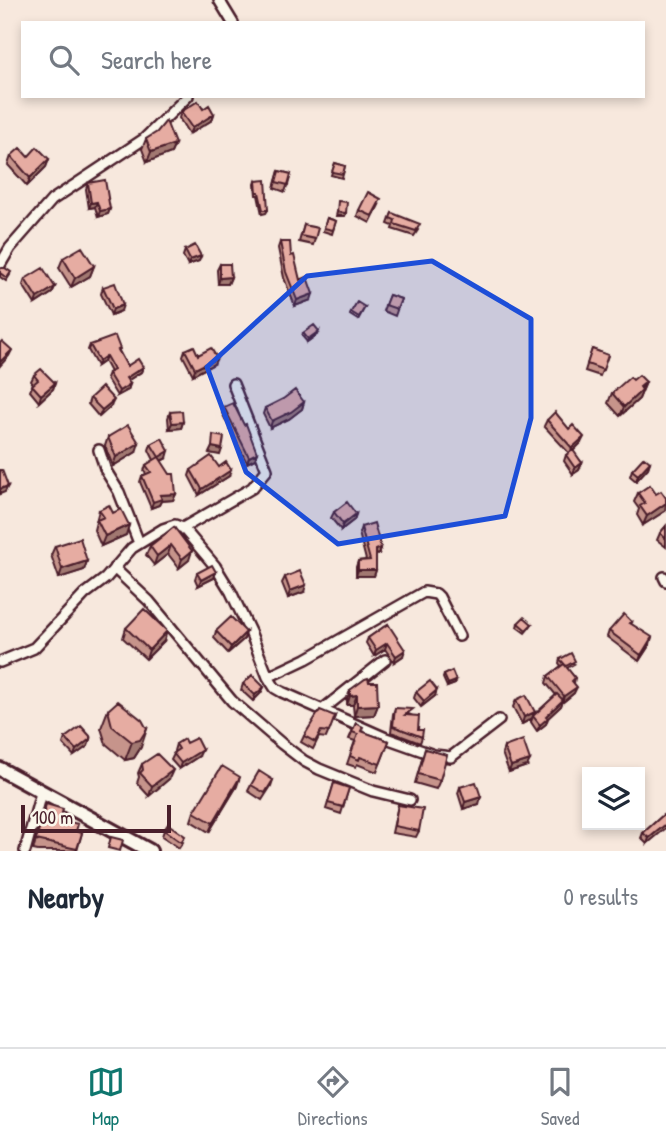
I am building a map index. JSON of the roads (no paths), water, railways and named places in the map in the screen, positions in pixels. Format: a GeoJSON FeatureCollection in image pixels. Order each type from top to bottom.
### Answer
{"type":"FeatureCollection","features":[{"type":"Feature","properties":{"kind":"street"},"geometry":{"type":"LineString","coordinates":[[219,0],[232,21]]}},
{"type":"Feature","properties":{"kind":"street"},"geometry":{"type":"LineString","coordinates":[[0,265],[10,248],[52,200],[144,139],[186,98]]}},
{"type":"Feature","properties":{"kind":"street"},"geometry":{"type":"LineString","coordinates":[[183,528],[252,488],[267,470],[233,384]]}},
{"type":"Feature","properties":{"kind":"street"},"geometry":{"type":"LineString","coordinates":[[99,450],[139,543]]}},
{"type":"Feature","properties":{"kind":"street"},"geometry":{"type":"LineString","coordinates":[[0,662],[39,643],[127,553],[170,525],[183,528],[215,566],[231,592],[275,688],[386,738],[446,757],[458,752],[499,720]]}},
{"type":"Feature","properties":{"kind":"street"},"geometry":{"type":"LineString","coordinates":[[114,568],[149,601],[232,701],[293,752],[311,765],[329,773],[373,791],[410,800]]}},
{"type":"Feature","properties":{"kind":"street"},"geometry":{"type":"LineString","coordinates":[[268,677],[306,659],[424,592],[439,597],[459,636]]}},
{"type":"Feature","properties":{"kind":"street"},"geometry":{"type":"LineString","coordinates":[[322,710],[385,660]]}},
{"type":"Feature","properties":{"kind":"street"},"geometry":{"type":"LineString","coordinates":[[0,769],[150,851]]}},
{"type":"Feature","properties":{"kind":"street"},"geometry":{"type":"LineString","coordinates":[[25,851],[41,793]]}}]}
